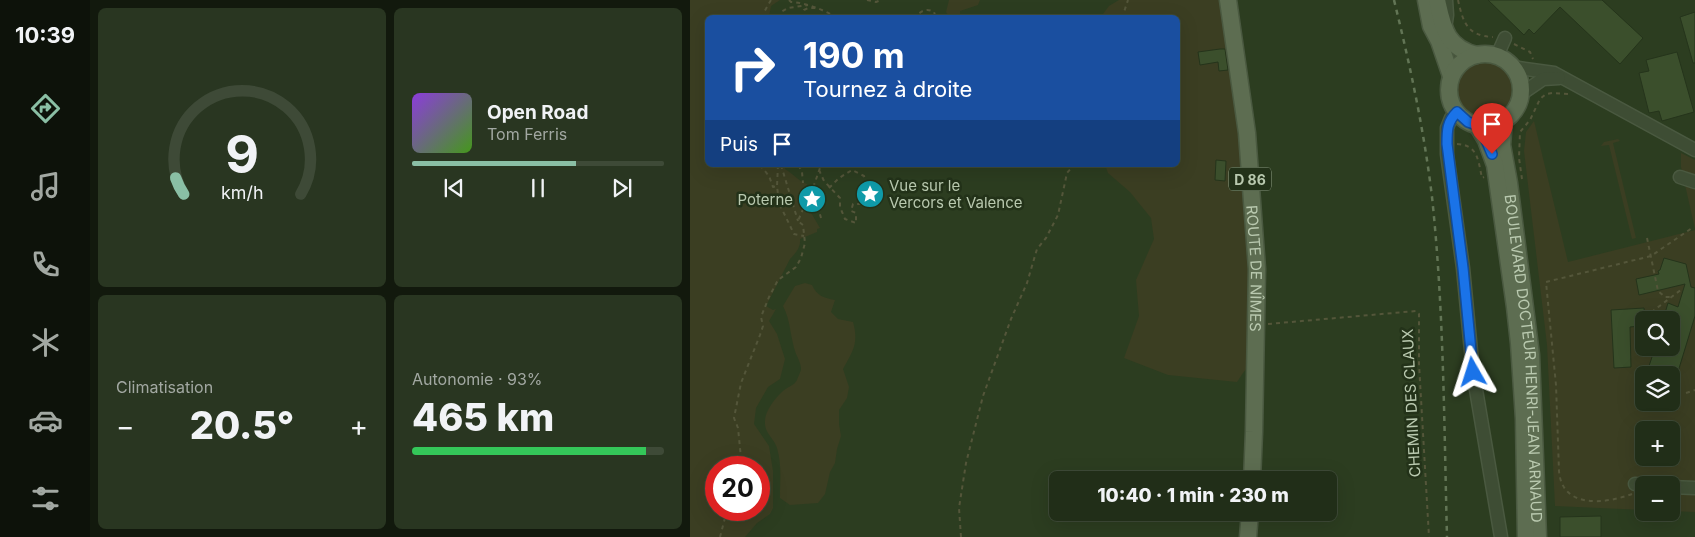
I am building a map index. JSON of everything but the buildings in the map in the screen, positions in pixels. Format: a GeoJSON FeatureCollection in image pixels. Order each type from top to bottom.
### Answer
{"type":"FeatureCollection","features":[{"type":"Feature","properties":{"kind":"main road","name":"ROUTE DE NÎMES"},"geometry":{"type":"LineString","coordinates":[[1228,0],[1247,133],[1257,269],[1252,471]]}},
{"type":"Feature","properties":{"kind":"main road"},"geometry":{"type":"LineString","coordinates":[[1426,0],[1431,26],[1444,52],[1452,76]]}},
{"type":"Feature","properties":{"kind":"main road"},"geometry":{"type":"LineString","coordinates":[[1437,0],[1444,30],[1454,44],[1467,53],[1477,55]]}},
{"type":"Feature","properties":{"kind":"main road"},"geometry":{"type":"LineString","coordinates":[[1477,55],[1497,56],[1512,66],[1520,81],[1521,94],[1517,106],[1504,120],[1492,125],[1477,125],[1468,122],[1457,112],[1449,94],[1452,76],[1462,62],[1477,55]]}},
{"type":"Feature","properties":{"kind":"main road","name":"BOULEVARD DOCTEUR HENRI-JEAN ARNAUD"},"geometry":{"type":"LineString","coordinates":[[1504,120],[1502,145],[1509,182],[1531,355],[1538,537]]}},
{"type":"Feature","properties":{"kind":"main road","name":"BOULEVARD DOCTEUR HENRI-JEAN ARNAUD"},"geometry":{"type":"LineString","coordinates":[[1477,125],[1489,146],[1495,165],[1516,316],[1524,419],[1526,537]]}},
{"type":"Feature","properties":{"kind":"main road"},"geometry":{"type":"LineString","coordinates":[[1248,537],[1249,521]]}},
{"type":"Feature","properties":{"kind":"street"},"geometry":{"type":"LineString","coordinates":[[1444,30],[1447,15],[1446,0]]}},
{"type":"Feature","properties":{"kind":"street"},"geometry":{"type":"LineString","coordinates":[[1497,56],[1505,38]]}},
{"type":"Feature","properties":{"kind":"street"},"geometry":{"type":"LineString","coordinates":[[1512,66],[1546,71],[1567,79],[1695,150]]}},
{"type":"Feature","properties":{"kind":"street"},"geometry":{"type":"LineString","coordinates":[[1521,94],[1543,79],[1567,79]]}},
{"type":"Feature","properties":{"kind":"street"},"geometry":{"type":"LineString","coordinates":[[1457,112],[1448,122],[1447,144],[1463,268],[1473,372],[1501,537]]}},
{"type":"Feature","properties":{"kind":"street"},"geometry":{"type":"LineString","coordinates":[[1680,177],[1695,182]]}},
{"type":"Feature","properties":{"kind":"street"},"geometry":{"type":"LineString","coordinates":[[1680,487],[1695,488]]}},
{"type":"Feature","properties":{"kind":"path"},"geometry":{"type":"LineString","coordinates":[[764,15],[771,0]]}},
{"type":"Feature","properties":{"kind":"path"},"geometry":{"type":"LineString","coordinates":[[789,0],[791,2],[802,2],[831,15]]}},
{"type":"Feature","properties":{"kind":"path"},"geometry":{"type":"LineString","coordinates":[[867,0],[876,2],[881,0]]}},
{"type":"Feature","properties":{"kind":"path"},"geometry":{"type":"LineString","coordinates":[[1123,15],[1128,0]]}},
{"type":"Feature","properties":{"kind":"path"},"geometry":{"type":"LineString","coordinates":[[782,15],[781,12],[788,8],[810,5]]}},
{"type":"Feature","properties":{"kind":"path"},"geometry":{"type":"LineString","coordinates":[[803,15],[804,10],[816,8]]}},
{"type":"Feature","properties":{"kind":"path"},"geometry":{"type":"LineString","coordinates":[[917,15],[922,10],[929,9],[935,15]]}},
{"type":"Feature","properties":{"kind":"path"},"geometry":{"type":"LineString","coordinates":[[1521,171],[1518,152],[1520,132],[1530,120],[1537,103],[1546,94],[1569,94]]}},
{"type":"Feature","properties":{"kind":"path"},"geometry":{"type":"LineString","coordinates":[[1447,144],[1469,146],[1476,156],[1482,178],[1489,176]]}},
{"type":"Feature","properties":{"kind":"path"},"geometry":{"type":"LineString","coordinates":[[762,167],[769,176],[773,186],[777,186]]}},
{"type":"Feature","properties":{"kind":"path"},"geometry":{"type":"LineString","coordinates":[[780,167],[777,186],[779,203],[794,234],[804,236]]}},
{"type":"Feature","properties":{"kind":"path"},"geometry":{"type":"LineString","coordinates":[[741,456],[738,428],[734,418],[741,383],[760,335],[761,317],[778,280],[796,267],[802,258],[804,248],[803,225],[798,221],[781,167]]}},
{"type":"Feature","properties":{"kind":"path"},"geometry":{"type":"LineString","coordinates":[[800,167],[803,183]]}},
{"type":"Feature","properties":{"kind":"path"},"geometry":{"type":"LineString","coordinates":[[820,167],[814,186],[814,199],[821,218]]}},
{"type":"Feature","properties":{"kind":"path"},"geometry":{"type":"LineString","coordinates":[[961,537],[959,508],[966,463],[983,396],[1011,319],[1027,283],[1037,249],[1046,238],[1058,216],[1067,173],[1072,167]]}},
{"type":"Feature","properties":{"kind":"path"},"geometry":{"type":"LineString","coordinates":[[819,170],[824,182],[840,198],[843,216],[856,223],[856,213],[851,212],[852,204],[864,204]]}},
{"type":"Feature","properties":{"kind":"path"},"geometry":{"type":"LineString","coordinates":[[829,188],[839,178],[852,170],[864,176],[867,186]]}},
{"type":"Feature","properties":{"kind":"path"},"geometry":{"type":"LineString","coordinates":[[798,221],[806,202],[814,199]]}},
{"type":"Feature","properties":{"kind":"path"},"geometry":{"type":"LineString","coordinates":[[1635,488],[1620,498],[1584,500],[1571,496],[1561,485],[1558,471],[1556,385],[1546,282],[1651,256],[1692,228]]}},
{"type":"Feature","properties":{"kind":"path"},"geometry":{"type":"LineString","coordinates":[[1647,238],[1658,291],[1665,296],[1673,296]]}},
{"type":"Feature","properties":{"kind":"path"},"geometry":{"type":"LineString","coordinates":[[1653,311],[1682,289]]}},
{"type":"Feature","properties":{"kind":"path","name":"CHEMIN DES CLAUX"},"geometry":{"type":"LineString","coordinates":[[1255,325],[1416,311],[1419,314],[1419,364],[1429,537]]}},
{"type":"Feature","properties":{"kind":"path"},"geometry":{"type":"LineString","coordinates":[[1686,393],[1695,390]]}},
{"type":"Feature","properties":{"kind":"path"},"geometry":{"type":"LineString","coordinates":[[720,537],[724,521]]}},
{"type":"Feature","properties":{"kind":"green space"},"geometry":{"type":"Polygon","coordinates":[[[690,0],[780,0],[771,6],[769,15],[705,15],[705,167],[785,167],[785,169],[807,184],[807,190],[812,194],[813,209],[810,211],[820,228],[817,229],[817,232],[800,239],[798,250],[790,259],[766,306],[773,310],[776,309],[769,321],[777,334],[785,359],[780,379],[768,387],[756,408],[754,424],[769,446],[773,471],[773,508],[770,514],[770,456],[705,456],[705,521],[760,521],[745,537],[690,537],[690,0]]]}},
{"type":"Feature","properties":{"kind":"green space"},"geometry":{"type":"Polygon","coordinates":[[[949,0],[980,0],[978,5],[960,11],[960,15],[948,15],[946,12],[949,0]]]}},
{"type":"Feature","properties":{"kind":"green space"},"geometry":{"type":"Polygon","coordinates":[[[1119,0],[1228,0],[1247,133],[1254,359],[1237,382],[1168,375],[1124,358],[1139,316],[1136,280],[1154,239],[1151,218],[1130,192],[1108,173],[1106,167],[1180,167],[1180,15],[1102,15],[1109,6],[1119,0]]]}},
{"type":"Feature","properties":{"kind":"green space"},"geometry":{"type":"Polygon","coordinates":[[[1484,61],[1495,63],[1504,69],[1510,78],[1512,89],[1510,100],[1504,109],[1495,115],[1484,117],[1473,115],[1464,109],[1458,100],[1456,89],[1458,78],[1464,69],[1473,63],[1484,61]]]}},
{"type":"Feature","properties":{"kind":"green space"},"geometry":{"type":"Polygon","coordinates":[[[1534,121],[1568,262],[1695,230],[1695,512],[1680,511],[1680,476],[1635,476],[1635,510],[1555,506],[1547,345],[1524,151],[1526,132],[1534,121]]]}},
{"type":"Feature","properties":{"kind":"green space"},"geometry":{"type":"Polygon","coordinates":[[[1618,139],[1620,141],[1613,143],[1636,238],[1632,239],[1609,145],[1601,146],[1604,142],[1618,139]]]}},
{"type":"Feature","properties":{"kind":"green space"},"geometry":{"type":"Polygon","coordinates":[[[1681,153],[1695,160],[1695,229],[1681,167],[1681,153]]]}},
{"type":"Feature","properties":{"kind":"green space"},"geometry":{"type":"Polygon","coordinates":[[[805,283],[812,285],[821,296],[835,300],[831,312],[838,319],[853,322],[855,341],[852,352],[843,369],[849,387],[847,398],[839,410],[841,436],[825,494],[818,503],[790,505],[780,498],[779,455],[776,444],[766,429],[765,421],[771,405],[783,391],[796,382],[801,370],[788,318],[783,306],[795,286],[805,283]]]}},
{"type":"Feature","properties":{"kind":"railway"},"geometry":{"type":"LineString","coordinates":[[1394,0],[1416,98],[1432,197],[1441,324],[1447,537]]}},
{"type":"Feature","properties":{"kind":"place","name":"Vue sur le Vercors et Valence"},"geometry":{"type":"Point","coordinates":[870,194]}},
{"type":"Feature","properties":{"kind":"place","name":"Poterne"},"geometry":{"type":"Point","coordinates":[812,199]}},
{"type":"Feature","properties":{"kind":"route"},"geometry":{"type":"LineString","coordinates":[[1473,372],[1463,268],[1447,154],[1448,122],[1457,112],[1468,122],[1477,125],[1492,154]]}}]}
